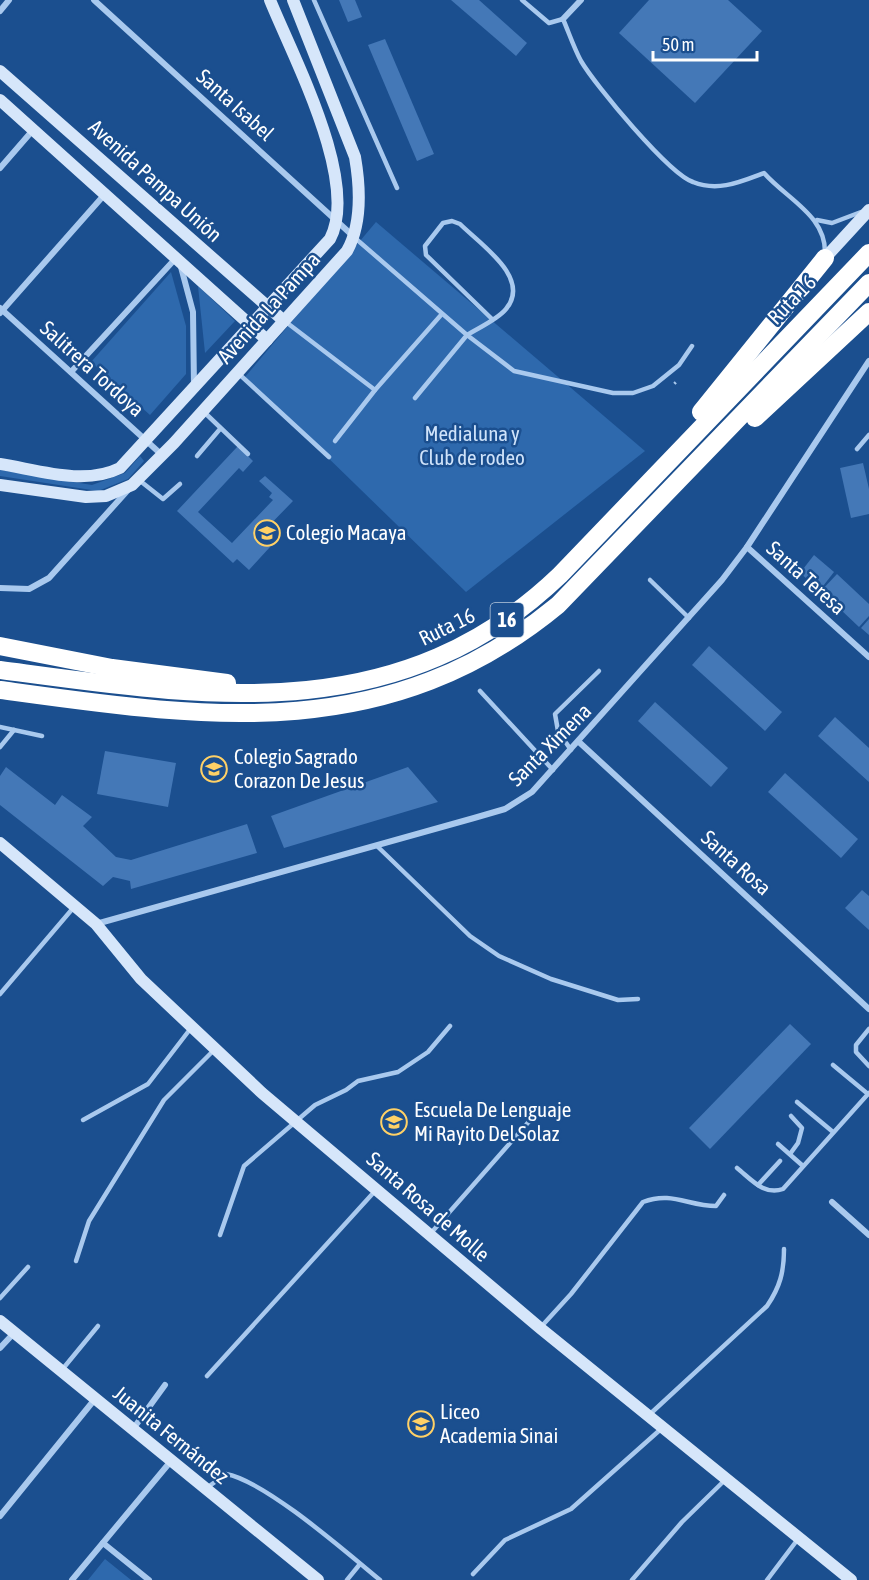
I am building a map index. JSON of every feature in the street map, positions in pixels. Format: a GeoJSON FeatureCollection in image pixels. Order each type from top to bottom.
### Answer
{"type":"FeatureCollection","features":[{"type":"Feature","properties":{"kind":"highway","name":"Ruta 16"},"geometry":{"type":"LineString","coordinates":[[0,670],[169,691],[242,694],[313,691],[367,681],[417,666],[466,645],[502,624],[560,575],[869,253]]}},
{"type":"Feature","properties":{"kind":"highway"},"geometry":{"type":"LineString","coordinates":[[656,473],[740,361],[825,258]]}},
{"type":"Feature","properties":{"kind":"highway","name":"Ruta 16"},"geometry":{"type":"LineString","coordinates":[[0,692],[150,709],[227,714],[298,712],[363,702],[424,684],[501,647],[558,605],[869,283]]}},
{"type":"Feature","properties":{"kind":"highway"},"geometry":{"type":"LineString","coordinates":[[596,567],[869,312]]}},
{"type":"Feature","properties":{"kind":"highway"},"geometry":{"type":"LineString","coordinates":[[0,646],[156,675],[313,691]]}},
{"type":"Feature","properties":{"kind":"street"},"geometry":{"type":"LineString","coordinates":[[0,11],[9,0]]}},
{"type":"Feature","properties":{"kind":"street","name":"Santa Isabel"},"geometry":{"type":"LineString","coordinates":[[94,0],[353,236]]}},
{"type":"Feature","properties":{"kind":"street","name":"Avenida La Pampa"},"geometry":{"type":"LineString","coordinates":[[0,464],[93,477],[120,468],[326,246],[337,220],[338,188],[332,155],[270,0]]}},
{"type":"Feature","properties":{"kind":"street","name":"Avenida La Pampa"},"geometry":{"type":"LineString","coordinates":[[0,485],[86,497],[115,493],[136,482],[342,256],[353,236],[358,196],[355,157],[293,0]]}},
{"type":"Feature","properties":{"kind":"street"},"geometry":{"type":"LineString","coordinates":[[562,19],[581,0]]}},
{"type":"Feature","properties":{"kind":"street","name":"Avenida Pampa Unión"},"geometry":{"type":"LineString","coordinates":[[0,71],[284,321]]}},
{"type":"Feature","properties":{"kind":"street","name":"Avenida Pampa Unión"},"geometry":{"type":"LineString","coordinates":[[0,100],[267,340]]}},
{"type":"Feature","properties":{"kind":"street"},"geometry":{"type":"LineString","coordinates":[[0,168],[34,129]]}},
{"type":"Feature","properties":{"kind":"street"},"geometry":{"type":"LineString","coordinates":[[1,310],[106,193]]}},
{"type":"Feature","properties":{"kind":"street"},"geometry":{"type":"LineString","coordinates":[[825,258],[869,210]]}},
{"type":"Feature","properties":{"kind":"street"},"geometry":{"type":"LineString","coordinates":[[71,372],[176,257],[188,283],[193,312],[194,390]]}},
{"type":"Feature","properties":{"kind":"street","name":"Salitrera Tordoya"},"geometry":{"type":"LineString","coordinates":[[1,310],[162,455]]}},
{"type":"Feature","properties":{"kind":"street","name":"Santa Ximena"},"geometry":{"type":"LineString","coordinates":[[96,924],[505,809],[532,792],[689,618],[747,547],[869,361]]}},
{"type":"Feature","properties":{"kind":"street"},"geometry":{"type":"LineString","coordinates":[[0,588],[29,589],[50,578],[136,482]]}},
{"type":"Feature","properties":{"kind":"street","name":"Santa Teresa"},"geometry":{"type":"LineString","coordinates":[[747,547],[869,657]]}},
{"type":"Feature","properties":{"kind":"street","name":"Santa Rosa"},"geometry":{"type":"LineString","coordinates":[[579,742],[869,1009]]}},
{"type":"Feature","properties":{"kind":"street","name":"Santa Rosa de Molle"},"geometry":{"type":"LineString","coordinates":[[0,843],[96,924],[141,979],[215,1050],[540,1328],[851,1580]]}},
{"type":"Feature","properties":{"kind":"street"},"geometry":{"type":"LineString","coordinates":[[832,1202],[869,1235]]}},
{"type":"Feature","properties":{"kind":"street","name":"Juanita Fernández"},"geometry":{"type":"LineString","coordinates":[[0,1321],[318,1580]]}},
{"type":"Feature","properties":{"kind":"street"},"geometry":{"type":"LineString","coordinates":[[0,1348],[14,1333]]}},
{"type":"Feature","properties":{"kind":"street"},"geometry":{"type":"LineString","coordinates":[[133,1429],[165,1385]]}},
{"type":"Feature","properties":{"kind":"street"},"geometry":{"type":"LineString","coordinates":[[0,1516],[96,1399]]}},
{"type":"Feature","properties":{"kind":"street"},"geometry":{"type":"LineString","coordinates":[[72,1580],[171,1461]]}},
{"type":"Feature","properties":{"kind":"street"},"geometry":{"type":"LineString","coordinates":[[103,1543],[148,1580]]}},
{"type":"Feature","properties":{"kind":"lane"},"geometry":{"type":"LineString","coordinates":[[314,0],[397,188]]}},
{"type":"Feature","properties":{"kind":"lane"},"geometry":{"type":"LineString","coordinates":[[522,0],[549,23],[562,19],[582,63],[625,116],[677,172],[692,182],[709,186],[728,186],[764,173],[779,189],[817,220],[832,223],[869,210]]}},
{"type":"Feature","properties":{"kind":"lane"},"geometry":{"type":"LineString","coordinates":[[817,220],[825,242],[825,258]]}},
{"type":"Feature","properties":{"kind":"lane"},"geometry":{"type":"LineString","coordinates":[[416,398],[466,335],[492,319],[506,310],[514,293],[511,279],[505,269],[460,224],[452,221],[443,223],[425,246],[426,255],[492,319]]}},
{"type":"Feature","properties":{"kind":"lane"},"geometry":{"type":"LineString","coordinates":[[353,236],[441,315],[514,371],[613,393],[633,393],[652,386],[679,365],[692,346]]}},
{"type":"Feature","properties":{"kind":"lane"},"geometry":{"type":"LineString","coordinates":[[335,441],[375,390],[441,315]]}},
{"type":"Feature","properties":{"kind":"lane"},"geometry":{"type":"LineString","coordinates":[[284,321],[303,333],[375,390]]}},
{"type":"Feature","properties":{"kind":"lane"},"geometry":{"type":"LineString","coordinates":[[237,372],[329,457]]}},
{"type":"Feature","properties":{"kind":"lane"},"geometry":{"type":"LineString","coordinates":[[203,411],[248,454]]}},
{"type":"Feature","properties":{"kind":"lane"},"geometry":{"type":"LineString","coordinates":[[196,456],[220,429]]}},
{"type":"Feature","properties":{"kind":"lane"},"geometry":{"type":"LineString","coordinates":[[857,449],[869,435]]}},
{"type":"Feature","properties":{"kind":"lane"},"geometry":{"type":"LineString","coordinates":[[136,482],[163,499],[180,484]]}},
{"type":"Feature","properties":{"kind":"lane"},"geometry":{"type":"LineString","coordinates":[[650,580],[689,618]]}},
{"type":"Feature","properties":{"kind":"lane"},"geometry":{"type":"LineString","coordinates":[[572,750],[558,731],[555,714],[598,671]]}},
{"type":"Feature","properties":{"kind":"lane"},"geometry":{"type":"LineString","coordinates":[[480,692],[553,770]]}},
{"type":"Feature","properties":{"kind":"lane"},"geometry":{"type":"LineString","coordinates":[[0,727],[42,736]]}},
{"type":"Feature","properties":{"kind":"lane"},"geometry":{"type":"LineString","coordinates":[[0,747],[14,730]]}},
{"type":"Feature","properties":{"kind":"lane"},"geometry":{"type":"LineString","coordinates":[[377,846],[470,936],[499,956],[551,979],[618,1000],[638,999]]}},
{"type":"Feature","properties":{"kind":"lane"},"geometry":{"type":"LineString","coordinates":[[0,994],[75,906]]}},
{"type":"Feature","properties":{"kind":"lane"},"geometry":{"type":"LineString","coordinates":[[220,1235],[244,1166],[315,1105],[346,1090],[358,1081],[398,1072],[428,1052],[450,1026]]}},
{"type":"Feature","properties":{"kind":"lane"},"geometry":{"type":"LineString","coordinates":[[83,1120],[148,1084],[191,1028]]}},
{"type":"Feature","properties":{"kind":"lane"},"geometry":{"type":"LineString","coordinates":[[869,1029],[856,1045],[856,1052],[869,1066]]}},
{"type":"Feature","properties":{"kind":"lane"},"geometry":{"type":"LineString","coordinates":[[76,1261],[89,1221],[164,1100],[215,1050]]}},
{"type":"Feature","properties":{"kind":"lane"},"geometry":{"type":"LineString","coordinates":[[736,1168],[770,1192],[783,1190],[868,1094],[833,1065]]}},
{"type":"Feature","properties":{"kind":"lane"},"geometry":{"type":"LineString","coordinates":[[797,1101],[833,1132]]}},
{"type":"Feature","properties":{"kind":"lane"},"geometry":{"type":"LineString","coordinates":[[429,1235],[540,1109]]}},
{"type":"Feature","properties":{"kind":"lane"},"geometry":{"type":"LineString","coordinates":[[790,1154],[798,1143],[802,1128],[791,1116]]}},
{"type":"Feature","properties":{"kind":"lane"},"geometry":{"type":"LineString","coordinates":[[778,1144],[803,1166]]}},
{"type":"Feature","properties":{"kind":"lane"},"geometry":{"type":"LineString","coordinates":[[758,1185],[780,1161]]}},
{"type":"Feature","properties":{"kind":"lane"},"geometry":{"type":"LineString","coordinates":[[207,1376],[377,1189]]}},
{"type":"Feature","properties":{"kind":"lane"},"geometry":{"type":"LineString","coordinates":[[540,1328],[571,1294],[644,1202],[659,1196],[702,1206],[716,1206],[724,1195]]}},
{"type":"Feature","properties":{"kind":"lane"},"geometry":{"type":"LineString","coordinates":[[648,1415],[767,1306],[778,1291],[784,1272],[784,1249]]}},
{"type":"Feature","properties":{"kind":"lane"},"geometry":{"type":"LineString","coordinates":[[0,1298],[28,1267]]}},
{"type":"Feature","properties":{"kind":"lane"},"geometry":{"type":"LineString","coordinates":[[61,1371],[98,1326]]}},
{"type":"Feature","properties":{"kind":"lane"},"geometry":{"type":"LineString","coordinates":[[473,1574],[505,1540],[571,1509],[663,1427]]}},
{"type":"Feature","properties":{"kind":"lane"},"geometry":{"type":"LineString","coordinates":[[206,1488],[226,1474],[238,1476],[269,1494],[380,1580]]}},
{"type":"Feature","properties":{"kind":"lane"},"geometry":{"type":"LineString","coordinates":[[632,1580],[682,1522],[726,1478]]}},
{"type":"Feature","properties":{"kind":"lane"},"geometry":{"type":"LineString","coordinates":[[767,1580],[799,1538]]}},
{"type":"Feature","properties":{"kind":"lane"},"geometry":{"type":"LineString","coordinates":[[347,1580],[360,1564]]}},
{"type":"Feature","properties":{"kind":"green space","name":"Medialuna y Club de rodeo"},"geometry":{"type":"Polygon","coordinates":[[[376,222],[645,451],[466,592],[245,377],[376,222]]]}},
{"type":"Feature","properties":{"kind":"green space"},"geometry":{"type":"Polygon","coordinates":[[[171,272],[186,326],[186,374],[150,415],[91,362],[171,272]]]}},
{"type":"Feature","properties":{"kind":"green space"},"geometry":{"type":"Polygon","coordinates":[[[198,286],[235,321],[205,353],[198,286]]]}},
{"type":"Feature","properties":{"kind":"green space"},"geometry":{"type":"Polygon","coordinates":[[[140,456],[144,461],[128,479],[98,491],[0,476],[0,470],[92,485],[125,473],[140,456]]]}},
{"type":"Feature","properties":{"kind":"green space"},"geometry":{"type":"Polygon","coordinates":[[[105,1559],[131,1580],[88,1580],[105,1559]]]}},
{"type":"Feature","properties":{"kind":"building"},"geometry":{"type":"Polygon","coordinates":[[[339,0],[355,0],[362,17],[348,22],[339,0]]]}},
{"type":"Feature","properties":{"kind":"building"},"geometry":{"type":"Polygon","coordinates":[[[451,0],[479,0],[527,43],[516,56],[451,0]]]}},
{"type":"Feature","properties":{"kind":"building"},"geometry":{"type":"Polygon","coordinates":[[[649,0],[728,0],[762,31],[695,103],[619,33],[649,0]]]}},
{"type":"Feature","properties":{"kind":"building"},"geometry":{"type":"Polygon","coordinates":[[[385,39],[434,154],[417,161],[368,45],[385,39]]]}},
{"type":"Feature","properties":{"kind":"building"},"geometry":{"type":"Polygon","coordinates":[[[238,446],[253,461],[243,472],[239,468],[198,512],[232,543],[273,500],[269,497],[272,493],[259,481],[265,476],[293,501],[259,536],[270,547],[249,570],[237,559],[233,563],[177,511],[238,446]]]}},
{"type":"Feature","properties":{"kind":"building"},"geometry":{"type":"Polygon","coordinates":[[[863,463],[869,489],[869,514],[851,518],[840,468],[863,463]]]}},
{"type":"Feature","properties":{"kind":"building"},"geometry":{"type":"Polygon","coordinates":[[[814,555],[834,572],[820,590],[800,573],[814,555]]]}},
{"type":"Feature","properties":{"kind":"building"},"geometry":{"type":"Polygon","coordinates":[[[837,574],[869,604],[869,616],[859,627],[821,591],[837,574]]]}},
{"type":"Feature","properties":{"kind":"building"},"geometry":{"type":"Polygon","coordinates":[[[869,619],[869,635],[861,628],[869,619]]]}},
{"type":"Feature","properties":{"kind":"building"},"geometry":{"type":"Polygon","coordinates":[[[709,646],[782,712],[765,731],[692,665],[709,646]]]}},
{"type":"Feature","properties":{"kind":"building"},"geometry":{"type":"Polygon","coordinates":[[[655,702],[728,768],[711,787],[638,721],[655,702]]]}},
{"type":"Feature","properties":{"kind":"building"},"geometry":{"type":"Polygon","coordinates":[[[835,717],[869,748],[869,782],[818,736],[835,717]]]}},
{"type":"Feature","properties":{"kind":"building"},"geometry":{"type":"Polygon","coordinates":[[[105,751],[176,763],[168,807],[97,794],[105,751]]]}},
{"type":"Feature","properties":{"kind":"building"},"geometry":{"type":"Polygon","coordinates":[[[6,767],[55,805],[62,795],[92,817],[83,826],[116,857],[131,860],[247,824],[257,853],[131,889],[130,881],[113,877],[103,886],[0,805],[0,776],[6,767]]]}},
{"type":"Feature","properties":{"kind":"building"},"geometry":{"type":"Polygon","coordinates":[[[408,767],[438,802],[284,848],[271,816],[408,767]]]}},
{"type":"Feature","properties":{"kind":"building"},"geometry":{"type":"Polygon","coordinates":[[[785,773],[858,839],[841,858],[768,792],[785,773]]]}},
{"type":"Feature","properties":{"kind":"building"},"geometry":{"type":"Polygon","coordinates":[[[862,890],[869,896],[869,930],[845,908],[862,890]]]}},
{"type":"Feature","properties":{"kind":"building"},"geometry":{"type":"Polygon","coordinates":[[[790,1024],[811,1044],[710,1149],[689,1128],[790,1024]]]}},
{"type":"Feature","properties":{"kind":"place","name":"Colegio Macaya"},"geometry":{"type":"Point","coordinates":[267,533]}},
{"type":"Feature","properties":{"kind":"place","name":"Colegio Sagrado Corazon De Jesus"},"geometry":{"type":"Point","coordinates":[214,769]}},
{"type":"Feature","properties":{"kind":"place","name":"Escuela De Lenguaje Mi Rayito Del Solaz"},"geometry":{"type":"Point","coordinates":[394,1122]}},
{"type":"Feature","properties":{"kind":"place","name":"Liceo Academia Sinai"},"geometry":{"type":"Point","coordinates":[421,1424]}}]}
